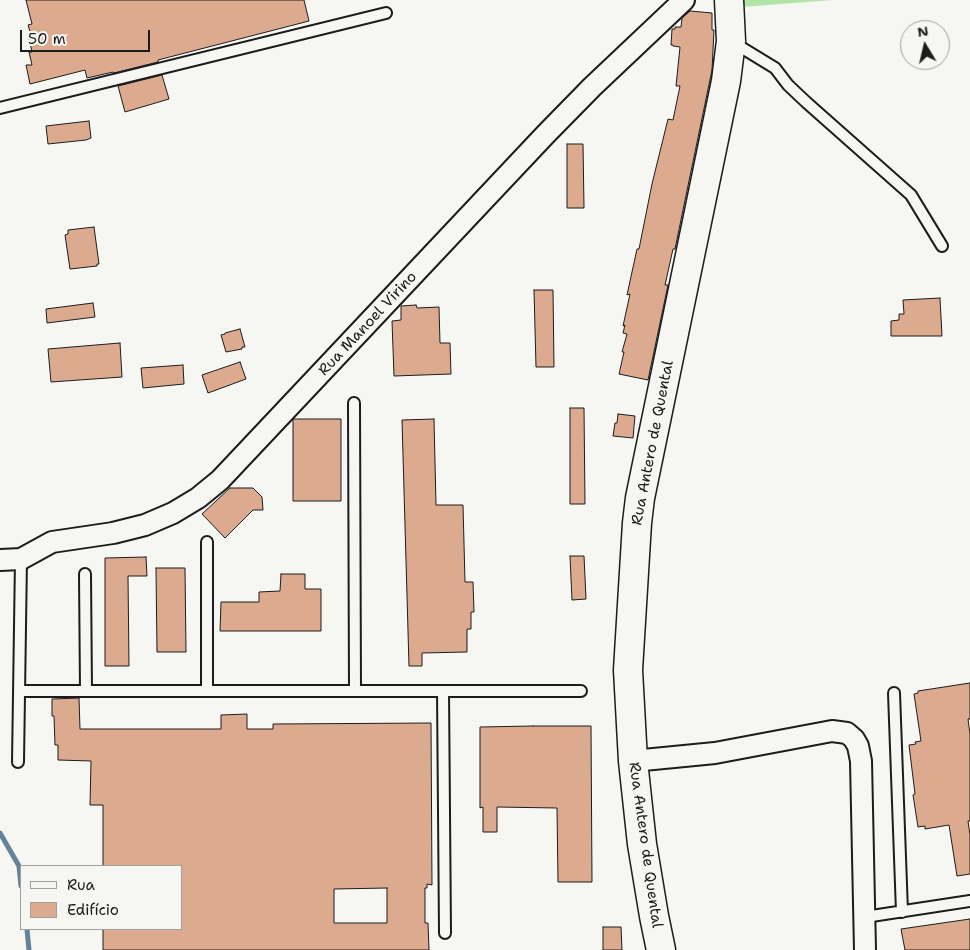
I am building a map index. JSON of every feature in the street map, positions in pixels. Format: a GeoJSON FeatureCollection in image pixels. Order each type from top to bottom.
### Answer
{"type":"FeatureCollection","features":[{"type":"Feature","properties":{"kind":"street","name":"Rua Manoel Virino"},"geometry":{"type":"LineString","coordinates":[[0,560],[21,559],[52,542],[113,533],[145,525],[173,513],[198,498],[220,480],[572,108],[684,0]]}},
{"type":"Feature","properties":{"kind":"street","name":"Rua Antero de Quental"},"geometry":{"type":"LineString","coordinates":[[661,950],[642,844],[633,762],[628,670],[635,548],[640,498],[726,81],[731,41],[729,0]]}},
{"type":"Feature","properties":{"kind":"street"},"geometry":{"type":"LineString","coordinates":[[633,762],[715,753],[832,731],[847,732],[858,746],[861,761],[866,950]]}},
{"type":"Feature","properties":{"kind":"lane"},"geometry":{"type":"LineString","coordinates":[[0,108],[386,13]]}},
{"type":"Feature","properties":{"kind":"lane"},"geometry":{"type":"LineString","coordinates":[[731,41],[775,68],[788,85],[806,102],[911,196],[942,246]]}},
{"type":"Feature","properties":{"kind":"lane"},"geometry":{"type":"LineString","coordinates":[[354,402],[355,691]]}},
{"type":"Feature","properties":{"kind":"lane"},"geometry":{"type":"LineString","coordinates":[[207,542],[207,691]]}},
{"type":"Feature","properties":{"kind":"lane"},"geometry":{"type":"LineString","coordinates":[[18,762],[21,559]]}},
{"type":"Feature","properties":{"kind":"lane"},"geometry":{"type":"LineString","coordinates":[[85,574],[86,691]]}},
{"type":"Feature","properties":{"kind":"lane"},"geometry":{"type":"LineString","coordinates":[[20,691],[581,691]]}},
{"type":"Feature","properties":{"kind":"lane"},"geometry":{"type":"LineString","coordinates":[[443,691],[445,933]]}},
{"type":"Feature","properties":{"kind":"lane"},"geometry":{"type":"LineString","coordinates":[[894,693],[902,912]]}},
{"type":"Feature","properties":{"kind":"lane"},"geometry":{"type":"LineString","coordinates":[[865,918],[970,901]]}},
{"type":"Feature","properties":{"kind":"green space"},"geometry":{"type":"Polygon","coordinates":[[[741,0],[833,0],[742,7],[741,0]]]}},
{"type":"Feature","properties":{"kind":"building"},"geometry":{"type":"Polygon","coordinates":[[[26,0],[304,0],[309,21],[114,73],[87,78],[85,70],[30,84],[26,65],[32,65],[29,39],[32,38],[28,25],[32,24],[26,0]]]}},
{"type":"Feature","properties":{"kind":"building"},"geometry":{"type":"Polygon","coordinates":[[[690,11],[712,13],[712,30],[714,30],[712,70],[675,249],[673,249],[665,285],[668,285],[648,380],[619,374],[627,334],[623,333],[625,325],[623,326],[630,294],[627,295],[637,249],[639,249],[652,184],[668,119],[673,120],[680,86],[676,86],[680,47],[671,45],[672,29],[681,27],[682,18],[690,11]]]}},
{"type":"Feature","properties":{"kind":"building"},"geometry":{"type":"Polygon","coordinates":[[[162,75],[169,99],[125,112],[118,86],[162,75]]]}},
{"type":"Feature","properties":{"kind":"building"},"geometry":{"type":"Polygon","coordinates":[[[89,121],[91,138],[48,144],[46,126],[89,121]]]}},
{"type":"Feature","properties":{"kind":"building"},"geometry":{"type":"Polygon","coordinates":[[[567,144],[583,144],[584,208],[567,208],[567,144]]]}},
{"type":"Feature","properties":{"kind":"building"},"geometry":{"type":"Polygon","coordinates":[[[94,227],[99,264],[97,266],[70,269],[65,235],[68,234],[68,230],[94,227]]]}},
{"type":"Feature","properties":{"kind":"building"},"geometry":{"type":"Polygon","coordinates":[[[534,290],[553,290],[554,367],[536,367],[534,290]]]}},
{"type":"Feature","properties":{"kind":"building"},"geometry":{"type":"Polygon","coordinates":[[[940,298],[942,336],[891,336],[891,321],[899,320],[899,314],[904,314],[903,300],[940,298]]]}},
{"type":"Feature","properties":{"kind":"building"},"geometry":{"type":"Polygon","coordinates":[[[93,303],[95,317],[47,323],[46,309],[93,303]]]}},
{"type":"Feature","properties":{"kind":"building"},"geometry":{"type":"Polygon","coordinates":[[[416,305],[417,308],[439,307],[440,343],[450,343],[451,374],[394,376],[392,321],[401,320],[401,306],[416,305]]]}},
{"type":"Feature","properties":{"kind":"building"},"geometry":{"type":"Polygon","coordinates":[[[240,329],[245,347],[226,352],[221,335],[240,329]]]}},
{"type":"Feature","properties":{"kind":"building"},"geometry":{"type":"Polygon","coordinates":[[[120,343],[122,377],[51,382],[48,349],[120,343]]]}},
{"type":"Feature","properties":{"kind":"building"},"geometry":{"type":"Polygon","coordinates":[[[240,362],[246,379],[208,393],[202,375],[240,362]]]}},
{"type":"Feature","properties":{"kind":"building"},"geometry":{"type":"Polygon","coordinates":[[[183,365],[184,384],[143,388],[141,368],[183,365]]]}},
{"type":"Feature","properties":{"kind":"building"},"geometry":{"type":"Polygon","coordinates":[[[570,408],[584,408],[585,504],[570,504],[570,408]]]}},
{"type":"Feature","properties":{"kind":"building"},"geometry":{"type":"Polygon","coordinates":[[[618,414],[635,416],[633,438],[613,436],[618,414]]]}},
{"type":"Feature","properties":{"kind":"building"},"geometry":{"type":"Polygon","coordinates":[[[293,419],[341,419],[341,501],[293,501],[293,419]]]}},
{"type":"Feature","properties":{"kind":"building"},"geometry":{"type":"Polygon","coordinates":[[[434,419],[436,505],[463,505],[465,582],[473,582],[474,612],[471,612],[471,629],[467,629],[467,652],[422,653],[422,666],[409,666],[402,420],[434,419]]]}},
{"type":"Feature","properties":{"kind":"building"},"geometry":{"type":"Polygon","coordinates":[[[230,488],[253,488],[262,497],[263,510],[253,510],[225,538],[202,514],[230,488]]]}},
{"type":"Feature","properties":{"kind":"building"},"geometry":{"type":"Polygon","coordinates":[[[570,556],[584,556],[586,599],[572,600],[570,556]]]}},
{"type":"Feature","properties":{"kind":"building"},"geometry":{"type":"Polygon","coordinates":[[[146,557],[147,576],[128,576],[129,666],[105,666],[105,558],[146,557]]]}},
{"type":"Feature","properties":{"kind":"building"},"geometry":{"type":"Polygon","coordinates":[[[156,568],[185,568],[186,652],[157,652],[156,568]]]}},
{"type":"Feature","properties":{"kind":"building"},"geometry":{"type":"Polygon","coordinates":[[[281,574],[305,574],[305,589],[321,589],[321,631],[220,631],[221,602],[259,602],[259,592],[280,591],[281,574]]]}},
{"type":"Feature","properties":{"kind":"building"},"geometry":{"type":"Polygon","coordinates":[[[970,683],[970,719],[968,719],[970,734],[970,821],[968,821],[970,874],[957,876],[949,825],[925,829],[925,826],[918,827],[909,745],[921,741],[914,694],[918,693],[918,691],[970,683]]]}},
{"type":"Feature","properties":{"kind":"building"},"geometry":{"type":"Polygon","coordinates":[[[79,698],[80,729],[221,729],[221,715],[247,714],[247,729],[273,729],[273,724],[431,723],[432,885],[427,884],[427,888],[425,888],[425,923],[428,923],[429,950],[103,950],[103,930],[182,930],[182,865],[103,865],[103,805],[90,805],[91,761],[58,760],[58,745],[55,745],[54,716],[52,716],[52,699],[79,698]],[[387,888],[334,889],[334,923],[387,923],[387,888]]]}},
{"type":"Feature","properties":{"kind":"building"},"geometry":{"type":"Polygon","coordinates":[[[591,726],[592,882],[558,882],[557,808],[497,807],[497,832],[483,832],[483,807],[480,808],[480,727],[591,726]]]}},
{"type":"Feature","properties":{"kind":"building"},"geometry":{"type":"Polygon","coordinates":[[[970,919],[970,950],[905,950],[901,929],[970,919]]]}},
{"type":"Feature","properties":{"kind":"building"},"geometry":{"type":"Polygon","coordinates":[[[603,927],[621,927],[622,950],[603,950],[603,927]]]}},
{"type":"Feature","properties":{"kind":"waterway"},"geometry":{"type":"LineString","coordinates":[[0,833],[19,866],[20,876]]}},
{"type":"Feature","properties":{"kind":"waterway"},"geometry":{"type":"LineString","coordinates":[[27,930],[29,950]]}}]}
